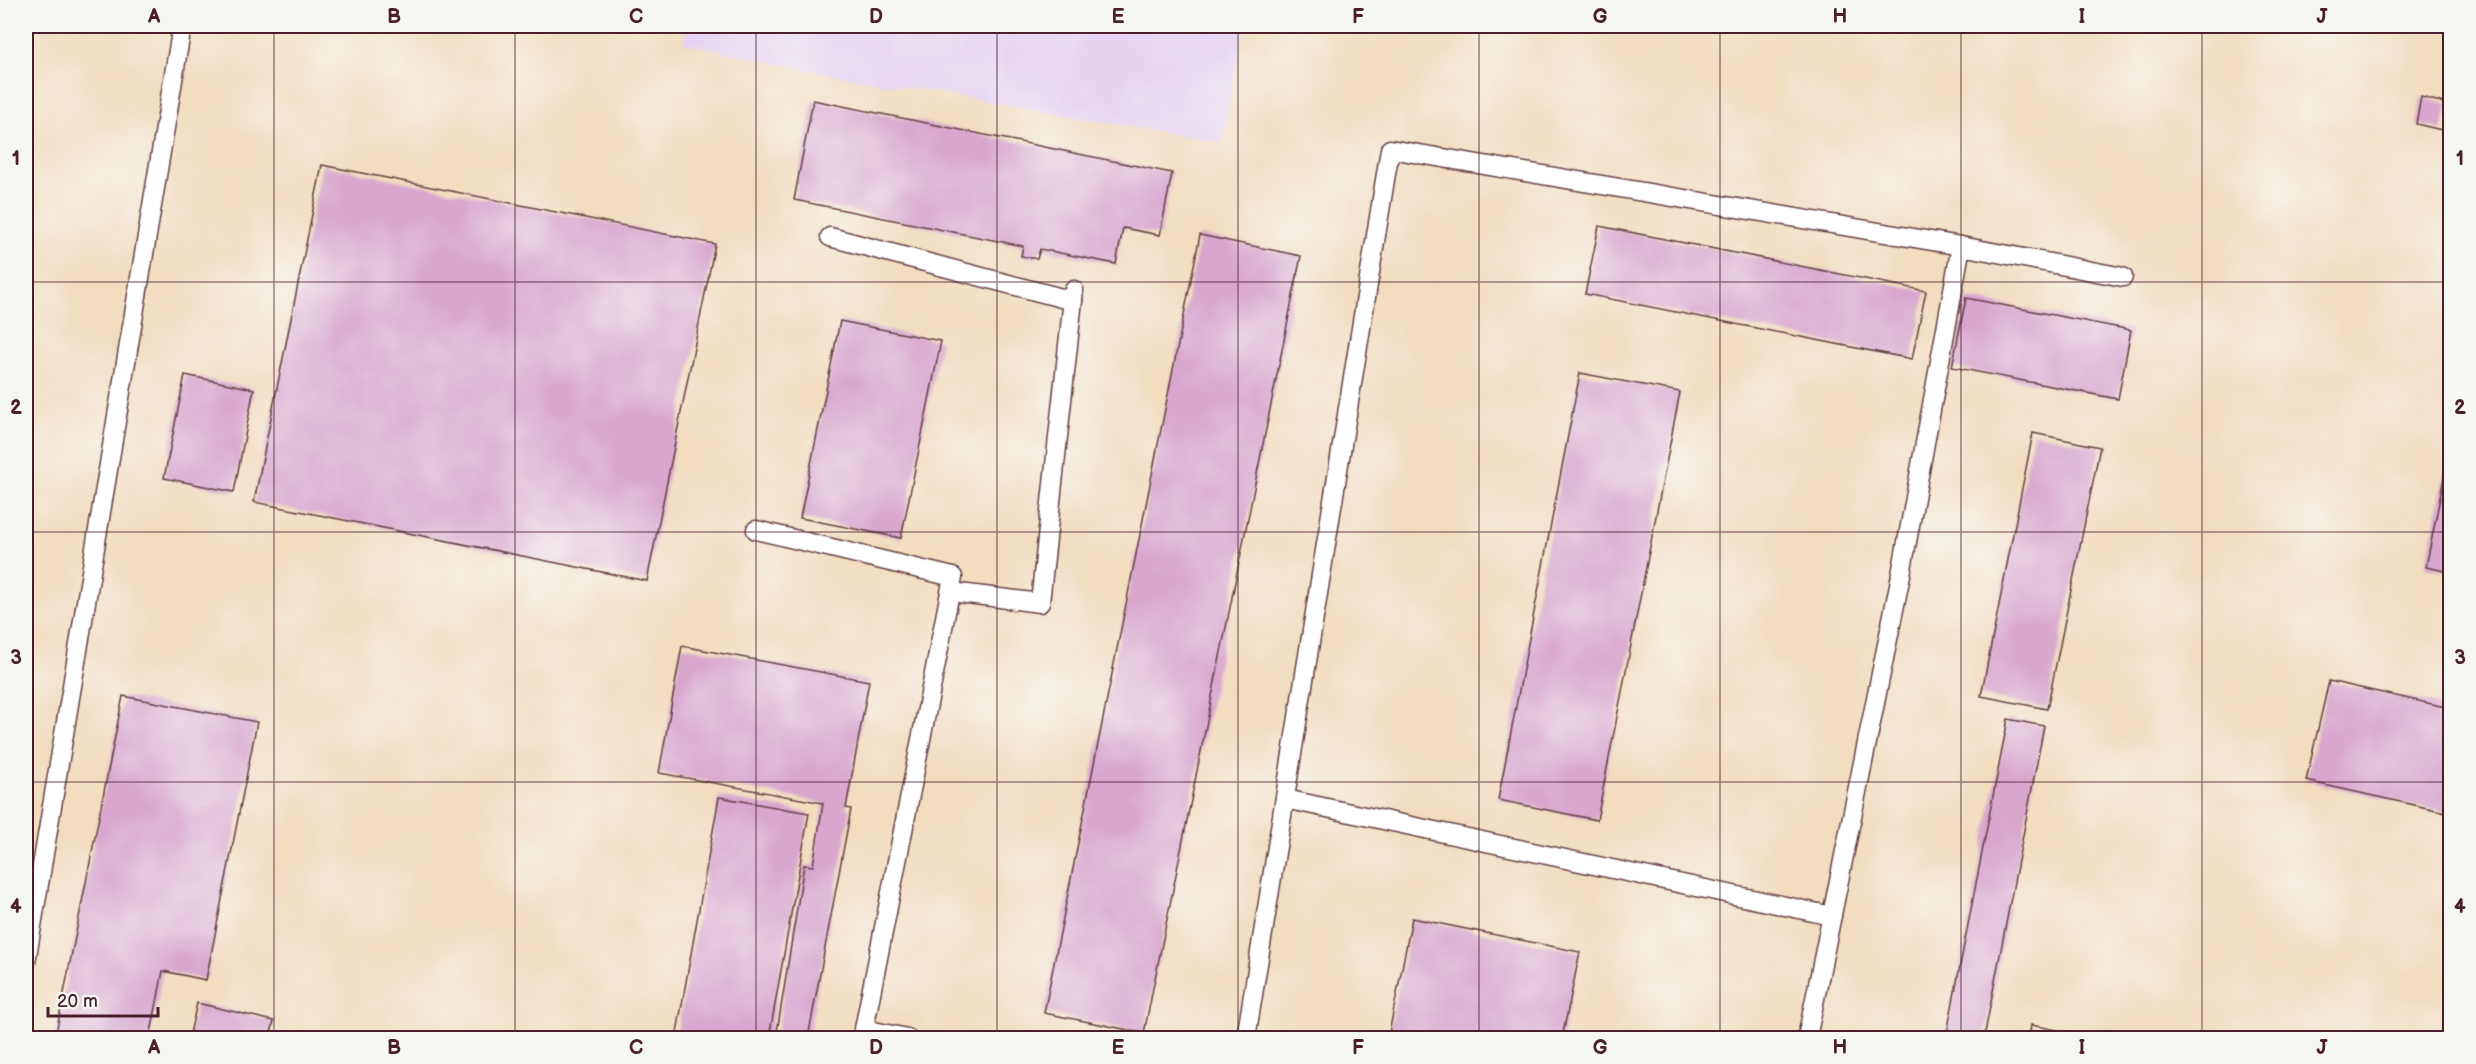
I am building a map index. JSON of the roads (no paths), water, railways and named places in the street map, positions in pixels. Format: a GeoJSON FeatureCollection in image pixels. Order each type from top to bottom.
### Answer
{"type":"FeatureCollection","features":[{"type":"Feature","properties":{"kind":"lane"},"geometry":{"type":"LineString","coordinates":[[26,962],[182,26]]}},
{"type":"Feature","properties":{"kind":"lane"},"geometry":{"type":"LineString","coordinates":[[1246,1038],[1390,149],[1961,246],[2123,277]]}},
{"type":"Feature","properties":{"kind":"lane"},"geometry":{"type":"LineString","coordinates":[[830,237],[1073,296],[1040,603],[951,592]]}},
{"type":"Feature","properties":{"kind":"lane"},"geometry":{"type":"LineString","coordinates":[[1807,1038],[1900,580],[1961,246]]}},
{"type":"Feature","properties":{"kind":"lane"},"geometry":{"type":"LineString","coordinates":[[756,530],[953,577],[864,1029],[907,1038]]}},
{"type":"Feature","properties":{"kind":"lane"},"geometry":{"type":"LineString","coordinates":[[1285,799],[1832,916]]}}]}
